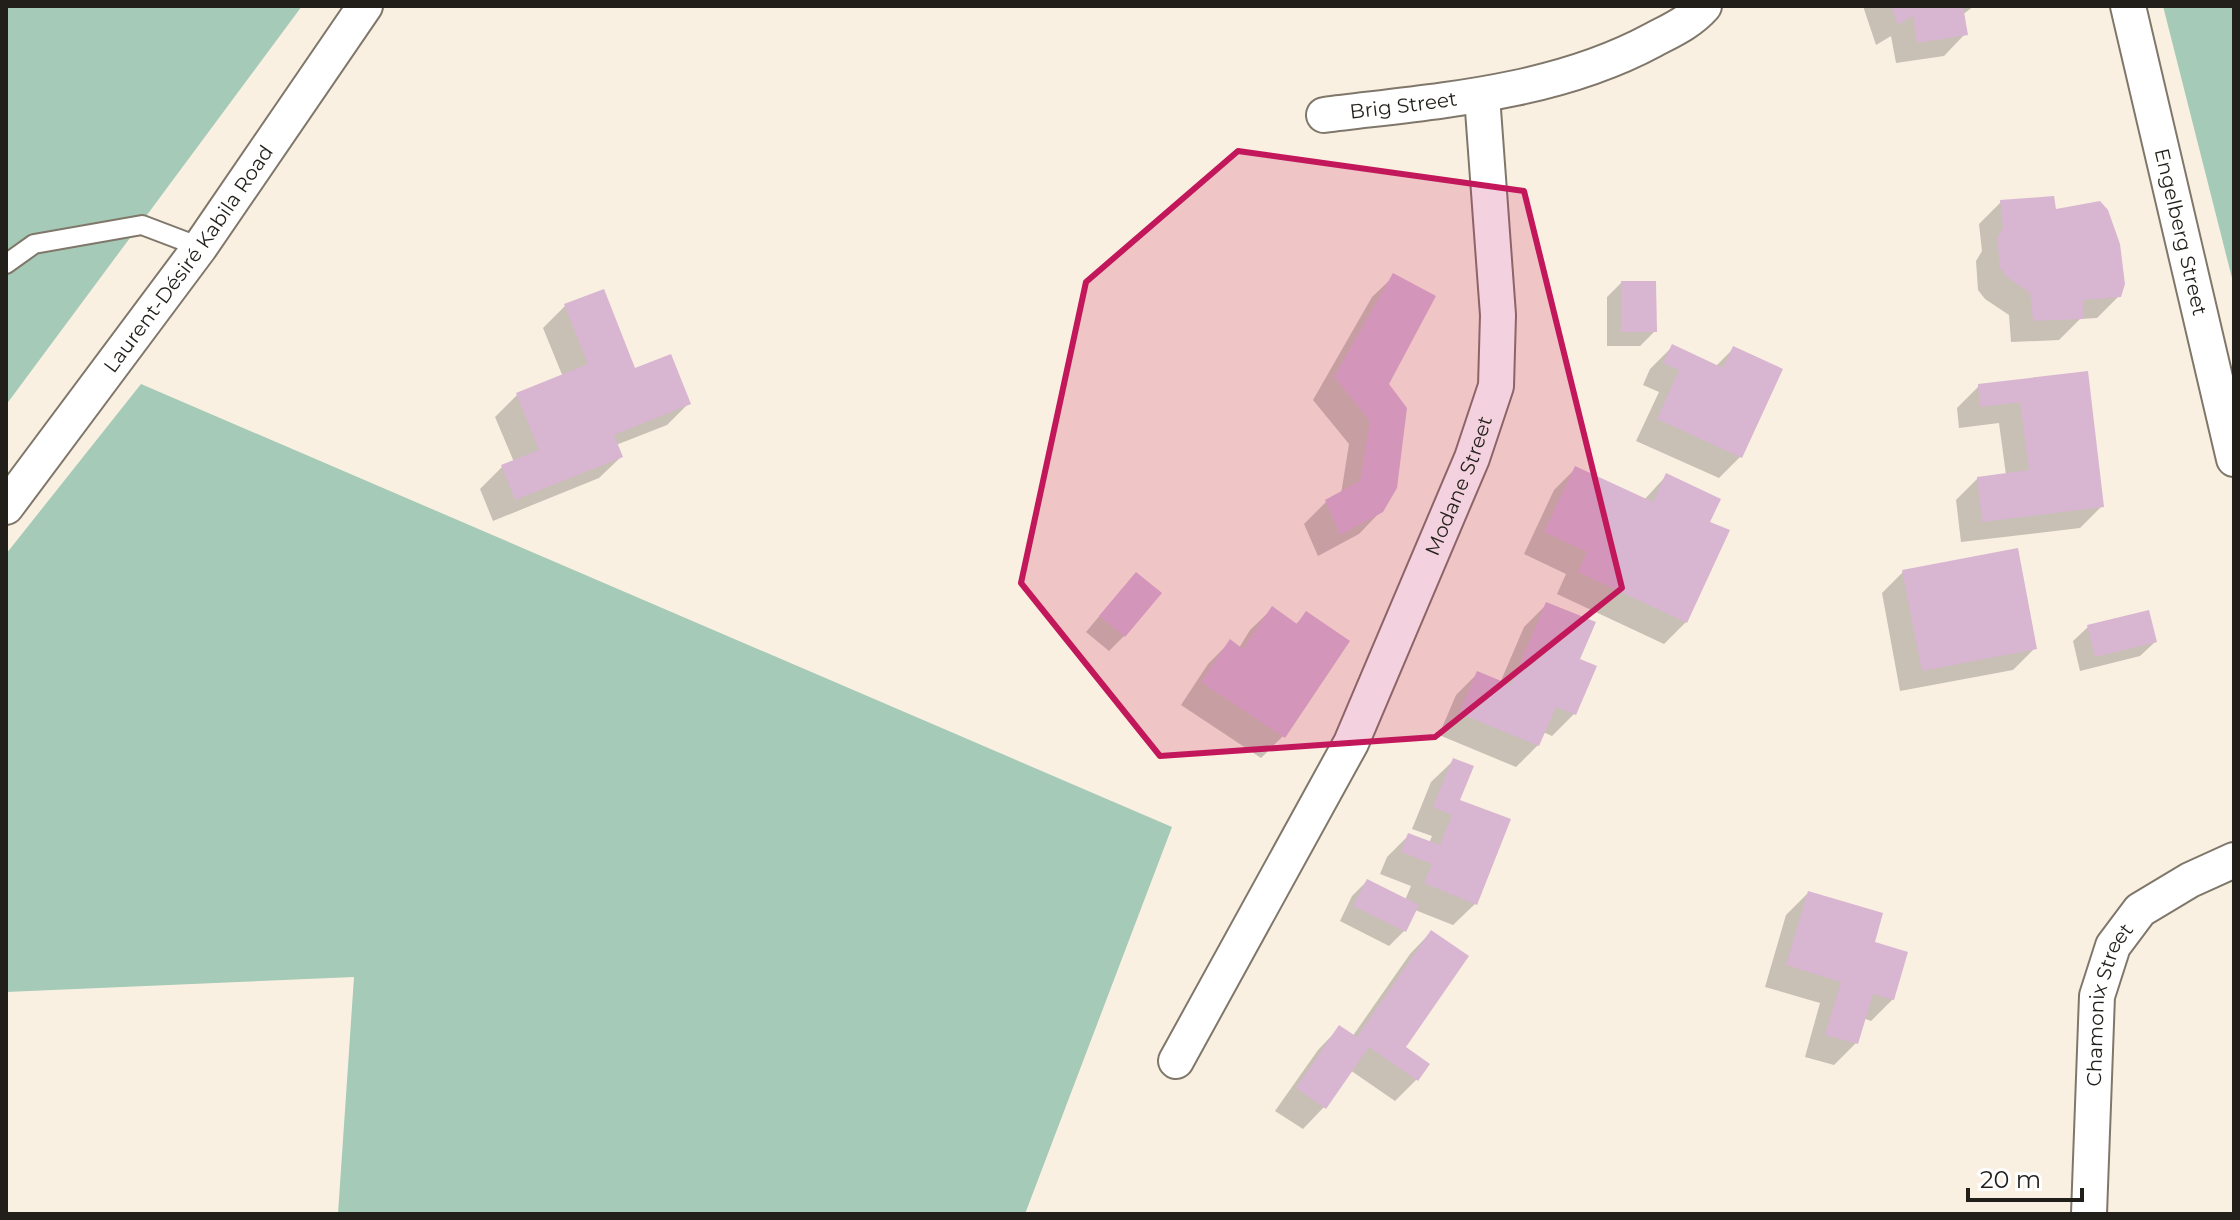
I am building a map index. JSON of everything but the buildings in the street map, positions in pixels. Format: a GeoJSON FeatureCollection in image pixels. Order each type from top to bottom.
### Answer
{"type":"FeatureCollection","features":[{"type":"Feature","properties":{"kind":"street","name":"Laurent-Désiré Kabila Road"},"geometry":{"type":"LineString","coordinates":[[6,507],[200,247],[365,6]]}},
{"type":"Feature","properties":{"kind":"street"},"geometry":{"type":"LineString","coordinates":[[1482,96],[1583,70],[1639,48],[1692,20],[1704,6]]}},
{"type":"Feature","properties":{"kind":"street","name":"Engelberg Street"},"geometry":{"type":"LineString","coordinates":[[2128,6],[2234,459]]}},
{"type":"Feature","properties":{"kind":"street","name":"Brig Street"},"geometry":{"type":"LineString","coordinates":[[1324,115],[1482,96]]}},
{"type":"Feature","properties":{"kind":"street","name":"Modane Street"},"geometry":{"type":"LineString","coordinates":[[1176,1061],[1351,743],[1472,458],[1496,386],[1498,315],[1482,96]]}},
{"type":"Feature","properties":{"kind":"street","name":"Chamonix Street"},"geometry":{"type":"LineString","coordinates":[[2089,1214],[2097,996],[2113,946],[2140,910],[2190,880],[2234,860]]}},
{"type":"Feature","properties":{"kind":"lane"},"geometry":{"type":"LineString","coordinates":[[6,264],[34,244],[142,225],[200,247]]}},
{"type":"Feature","properties":{"kind":"highlighted area"},"geometry":{"type":"Polygon","coordinates":[[[1238,151],[1524,191],[1622,588],[1435,737],[1160,756],[1021,583],[1086,282],[1238,151]]]}},
{"type":"Feature","properties":{"kind":"green space"},"geometry":{"type":"Polygon","coordinates":[[[6,6],[302,6],[6,405],[6,6]]]}},
{"type":"Feature","properties":{"kind":"green space"},"geometry":{"type":"Polygon","coordinates":[[[2163,6],[2234,6],[2234,286],[2163,6]]]}},
{"type":"Feature","properties":{"kind":"green space"},"geometry":{"type":"Polygon","coordinates":[[[141,384],[1172,827],[1025,1214],[338,1214],[354,977],[6,992],[6,554],[141,384]]]}}]}
